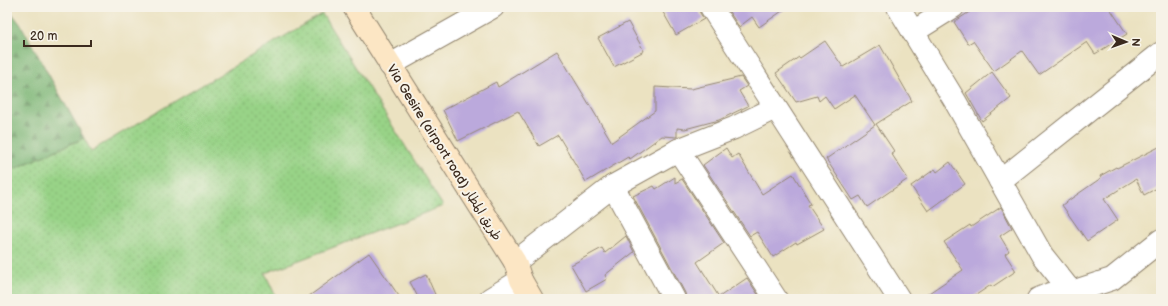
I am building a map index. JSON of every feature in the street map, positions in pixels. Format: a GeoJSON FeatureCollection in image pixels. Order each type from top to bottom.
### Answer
{"type":"FeatureCollection","features":[{"type":"Feature","properties":{"kind":"main road","name":"Via Gesire (airport road) طريق المطار"},"geometry":{"type":"LineString","coordinates":[[354,7],[518,271],[532,299]]}},
{"type":"Feature","properties":{"kind":"street"},"geometry":{"type":"LineString","coordinates":[[390,65],[493,7]]}},
{"type":"Feature","properties":{"kind":"street"},"geometry":{"type":"LineString","coordinates":[[711,7],[899,299]]}},
{"type":"Feature","properties":{"kind":"street"},"geometry":{"type":"LineString","coordinates":[[898,7],[955,101],[1042,255],[1074,295]]}},
{"type":"Feature","properties":{"kind":"street"},"geometry":{"type":"LineString","coordinates":[[913,32],[953,7]]}},
{"type":"Feature","properties":{"kind":"street"},"geometry":{"type":"LineString","coordinates":[[1000,181],[1161,53]]}},
{"type":"Feature","properties":{"kind":"street"},"geometry":{"type":"LineString","coordinates":[[490,299],[518,271],[612,186],[678,150],[734,128],[775,108]]}},
{"type":"Feature","properties":{"kind":"street"},"geometry":{"type":"LineString","coordinates":[[678,150],[776,299]]}},
{"type":"Feature","properties":{"kind":"street"},"geometry":{"type":"LineString","coordinates":[[612,186],[674,299]]}},
{"type":"Feature","properties":{"kind":"street"},"geometry":{"type":"LineString","coordinates":[[1038,299],[1050,294],[1074,295],[1112,279],[1161,240]]}},
{"type":"Feature","properties":{"kind":"green space"},"geometry":{"type":"Polygon","coordinates":[[[7,7],[21,25],[84,138],[7,172],[7,7]]]}},
{"type":"Feature","properties":{"kind":"green space"},"geometry":{"type":"Polygon","coordinates":[[[322,14],[443,206],[265,273],[277,299],[7,299],[7,172],[84,138],[91,151],[322,14]]]}},
{"type":"Feature","properties":{"kind":"building"},"geometry":{"type":"Polygon","coordinates":[[[660,7],[699,7],[700,13],[704,19],[676,35],[660,7]]]}},
{"type":"Feature","properties":{"kind":"building"},"geometry":{"type":"Polygon","coordinates":[[[726,7],[788,7],[759,27],[752,17],[739,27],[726,7]]]}},
{"type":"Feature","properties":{"kind":"building"},"geometry":{"type":"Polygon","coordinates":[[[977,7],[1109,7],[1127,34],[1095,54],[1087,42],[1039,75],[1022,51],[994,71],[973,41],[968,44],[954,22],[977,7]]]}},
{"type":"Feature","properties":{"kind":"building"},"geometry":{"type":"Polygon","coordinates":[[[628,22],[644,51],[614,67],[598,38],[628,22]]]}},
{"type":"Feature","properties":{"kind":"building"},"geometry":{"type":"Polygon","coordinates":[[[825,41],[843,67],[880,45],[912,101],[876,124],[894,151],[891,153],[908,179],[867,207],[860,196],[853,200],[826,159],[875,125],[855,95],[834,109],[825,96],[819,101],[817,96],[796,102],[776,73],[825,41]]]}},
{"type":"Feature","properties":{"kind":"building"},"geometry":{"type":"Polygon","coordinates":[[[557,51],[612,142],[655,111],[655,87],[691,89],[741,77],[747,86],[739,91],[748,106],[719,120],[685,129],[677,128],[677,137],[662,136],[630,159],[628,157],[586,182],[558,135],[539,146],[518,111],[458,141],[443,110],[496,82],[498,87],[557,51]]]}},
{"type":"Feature","properties":{"kind":"building"},"geometry":{"type":"Polygon","coordinates":[[[992,72],[1011,98],[982,121],[966,93],[992,72]]]}},
{"type":"Feature","properties":{"kind":"building"},"geometry":{"type":"Polygon","coordinates":[[[1161,146],[1161,186],[1144,195],[1136,179],[1104,199],[1118,220],[1087,241],[1062,205],[1101,178],[1100,176],[1161,146]]]}},
{"type":"Feature","properties":{"kind":"building"},"geometry":{"type":"Polygon","coordinates":[[[726,148],[732,158],[738,154],[762,194],[793,174],[811,204],[808,205],[824,229],[797,244],[796,242],[773,257],[757,232],[750,236],[703,165],[726,148]]]}},
{"type":"Feature","properties":{"kind":"building"},"geometry":{"type":"Polygon","coordinates":[[[950,162],[965,184],[928,211],[911,186],[935,169],[937,172],[950,162]]]}},
{"type":"Feature","properties":{"kind":"building"},"geometry":{"type":"Polygon","coordinates":[[[675,177],[675,183],[682,179],[724,243],[697,262],[719,297],[747,278],[761,299],[686,299],[685,293],[633,196],[654,186],[656,189],[675,177]]]}},
{"type":"Feature","properties":{"kind":"building"},"geometry":{"type":"Polygon","coordinates":[[[1001,207],[1012,228],[1000,236],[1009,251],[1005,254],[1016,271],[970,299],[920,299],[963,270],[944,242],[970,225],[971,227],[1001,207]]]}},
{"type":"Feature","properties":{"kind":"building"},"geometry":{"type":"Polygon","coordinates":[[[626,236],[634,252],[605,275],[607,279],[586,291],[571,265],[602,248],[605,253],[626,236]]]}},
{"type":"Feature","properties":{"kind":"building"},"geometry":{"type":"Polygon","coordinates":[[[369,253],[401,299],[305,299],[369,253]]]}},
{"type":"Feature","properties":{"kind":"building"},"geometry":{"type":"Polygon","coordinates":[[[426,274],[437,299],[419,299],[410,282],[426,274]]]}}]}
